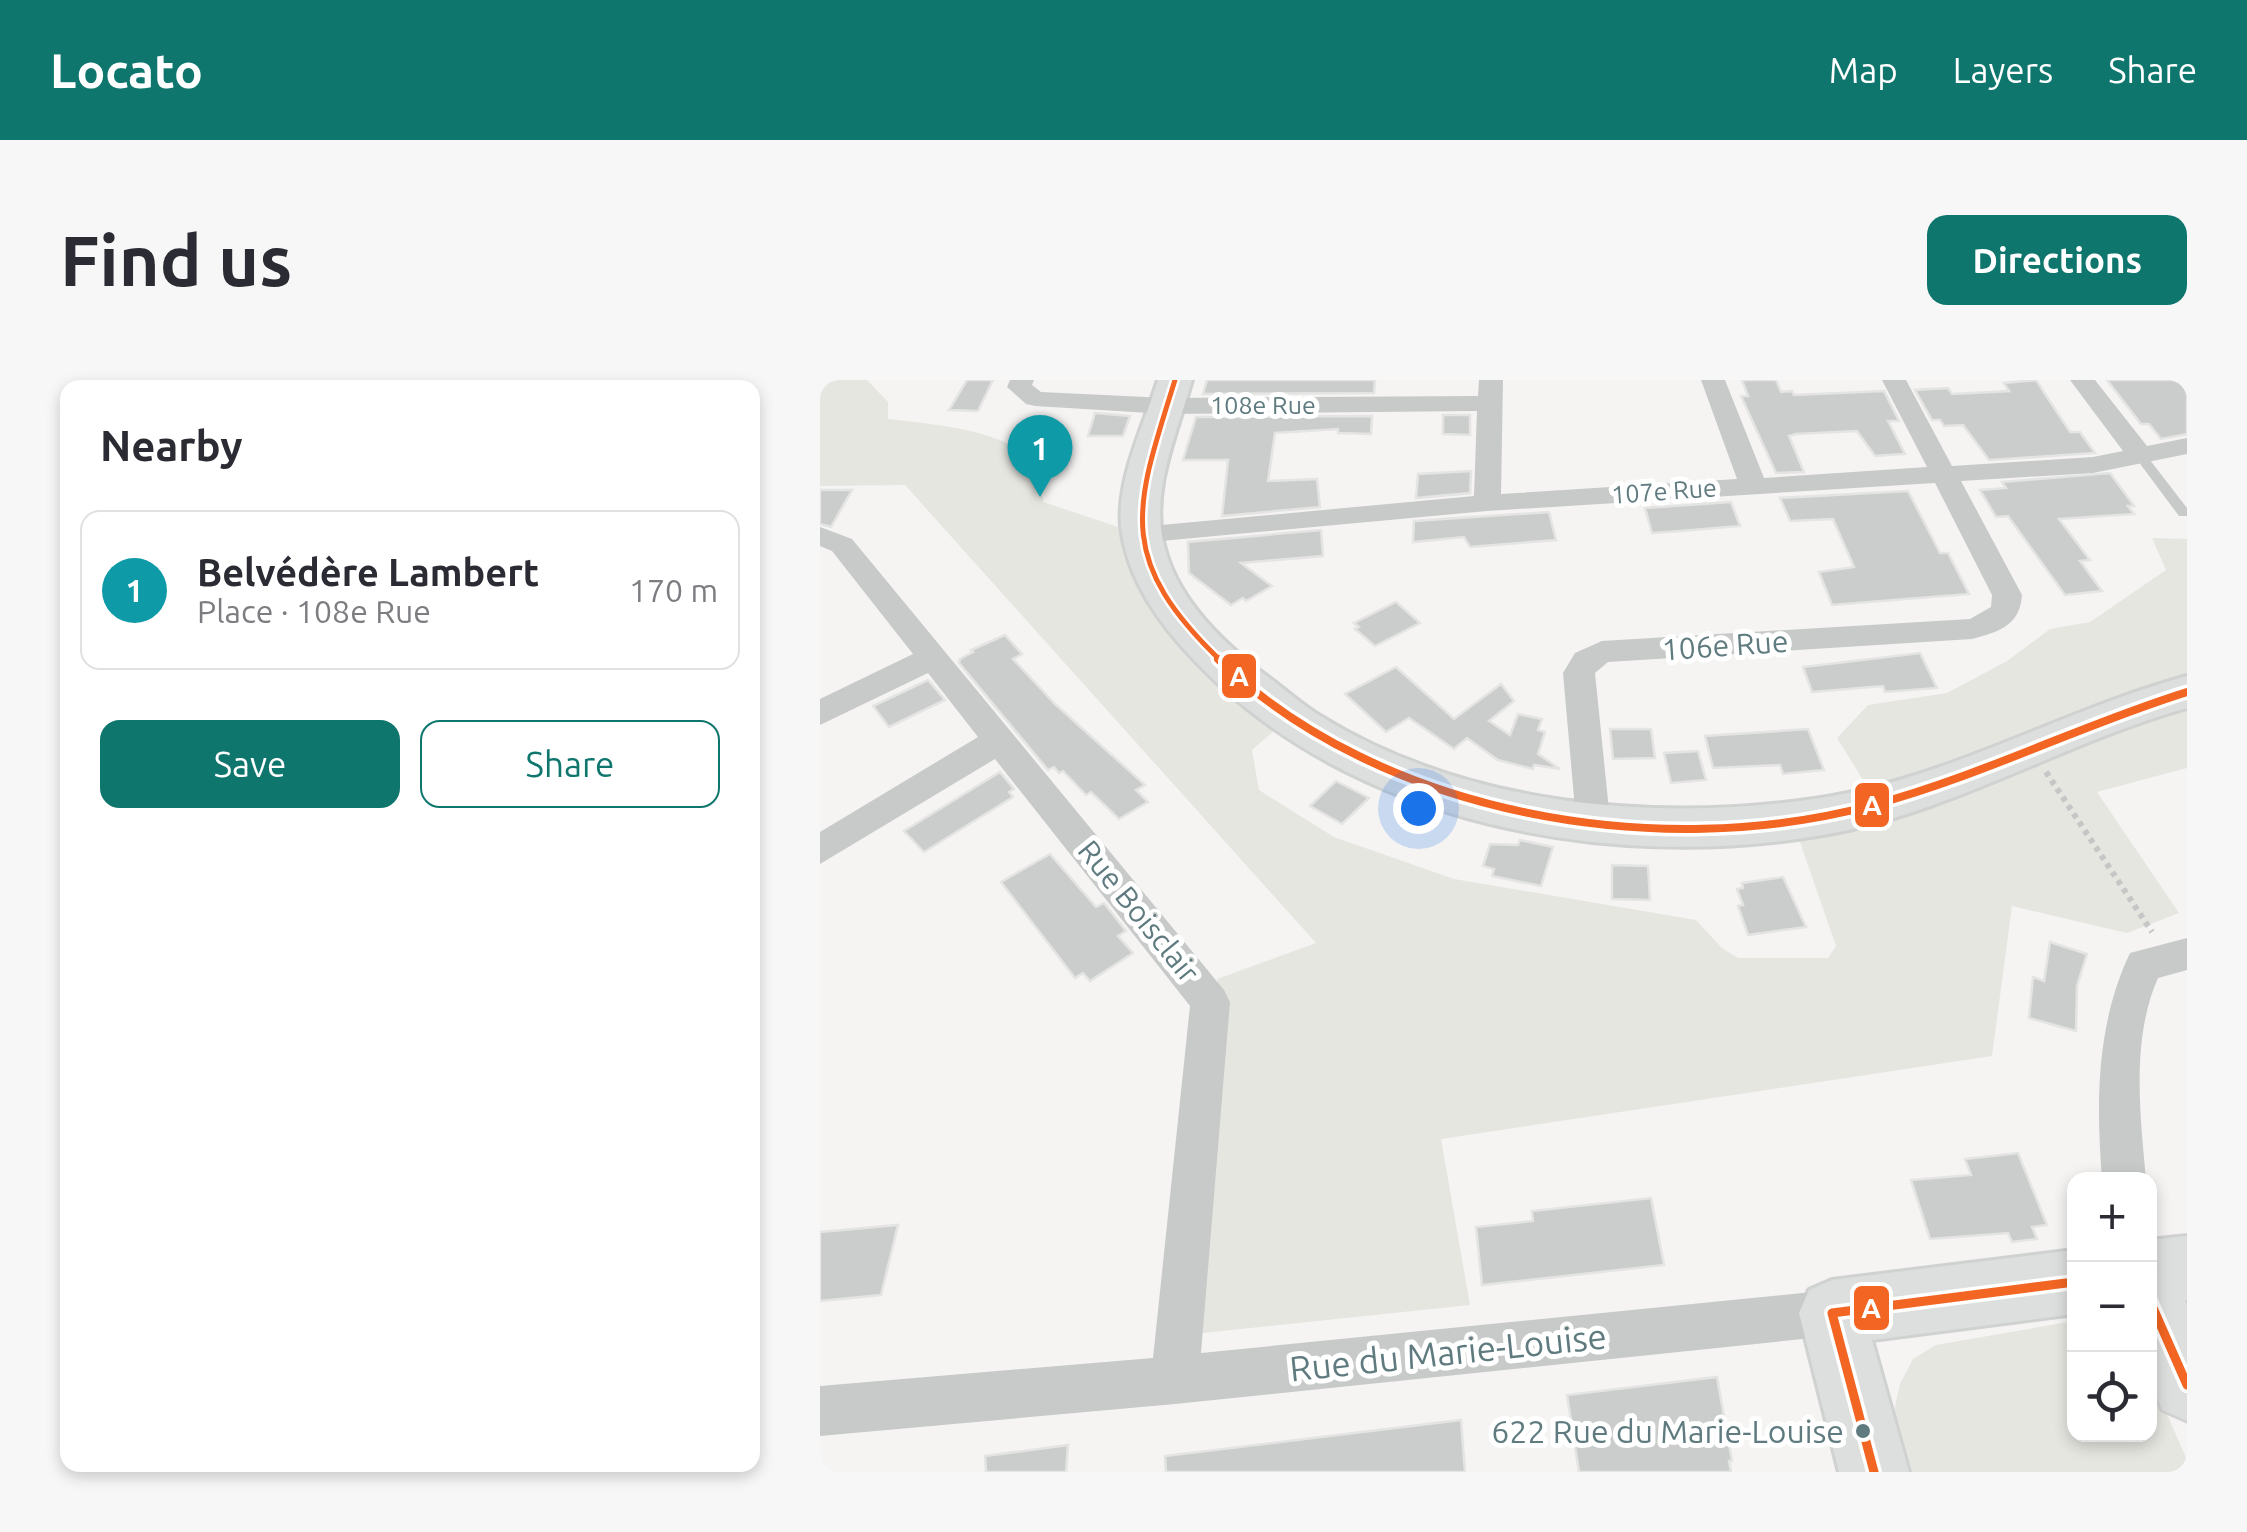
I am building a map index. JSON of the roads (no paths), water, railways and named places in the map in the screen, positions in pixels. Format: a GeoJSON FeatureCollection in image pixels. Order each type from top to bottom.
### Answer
{"type":"FeatureCollection","features":[{"type":"Feature","properties":{"kind":"main road"},"geometry":{"type":"LineString","coordinates":[[2157,1317],[2187,1385]]}},
{"type":"Feature","properties":{"kind":"street"},"geometry":{"type":"LineString","coordinates":[[1712,380],[1753,486]]}},
{"type":"Feature","properties":{"kind":"street"},"geometry":{"type":"LineString","coordinates":[[1894,380],[1946,476]]}},
{"type":"Feature","properties":{"kind":"street"},"geometry":{"type":"LineString","coordinates":[[2082,380],[2139,454]]}},
{"type":"Feature","properties":{"kind":"street","name":"108e Rue"},"geometry":{"type":"LineString","coordinates":[[1029,389],[1171,393],[1490,392]]}},
{"type":"Feature","properties":{"kind":"street"},"geometry":{"type":"LineString","coordinates":[[1487,503],[1490,392]]}},
{"type":"Feature","properties":{"kind":"street"},"geometry":{"type":"LineString","coordinates":[[1171,393],[1140,494],[1140,534],[1150,572],[1174,610],[1244,684],[1306,730],[1395,777],[1433,790],[1510,810],[1594,820],[1718,824],[1844,811],[1906,797],[2187,692]]}},
{"type":"Feature","properties":{"kind":"street","name":"107e Rue"},"geometry":{"type":"LineString","coordinates":[[1140,534],[1487,503],[2093,465],[2187,446]]}},
{"type":"Feature","properties":{"kind":"street","name":"106e Rue"},"geometry":{"type":"LineString","coordinates":[[1594,820],[1579,673],[1586,660],[1602,652],[1972,629],[1994,622],[2006,610],[2007,594],[1946,476]]}},
{"type":"Feature","properties":{"kind":"street","name":"Rue Boisclair"},"geometry":{"type":"LineString","coordinates":[[820,536],[842,545],[1210,1002],[1175,1380]]}},
{"type":"Feature","properties":{"kind":"street"},"geometry":{"type":"LineString","coordinates":[[820,713],[932,658]]}},
{"type":"Feature","properties":{"kind":"street"},"geometry":{"type":"LineString","coordinates":[[820,850],[1000,740]]}},
{"type":"Feature","properties":{"kind":"street"},"geometry":{"type":"LineString","coordinates":[[2124,1172],[2121,1076],[2132,985],[2144,965],[2178,955]]}},
{"type":"Feature","properties":{"kind":"street"},"geometry":{"type":"LineString","coordinates":[[2157,1271],[2187,1268]]}},
{"type":"Feature","properties":{"kind":"street","name":"Rue du Marie-Louise"},"geometry":{"type":"LineString","coordinates":[[820,1410],[1175,1380],[1832,1313],[2067,1283]]}},
{"type":"Feature","properties":{"kind":"street"},"geometry":{"type":"LineString","coordinates":[[1832,1313],[1874,1472]]}},
{"type":"Feature","properties":{"kind":"lane"},"geometry":{"type":"LineString","coordinates":[[2139,454],[2184,513]]}},
{"type":"Feature","properties":{"kind":"place","name":"Belvédère Lambert"},"geometry":{"type":"Point","coordinates":[1040,497]}},
{"type":"Feature","properties":{"kind":"place","name":"622 Rue du Marie-Louise"},"geometry":{"type":"Point","coordinates":[1863,1431]}}]}
